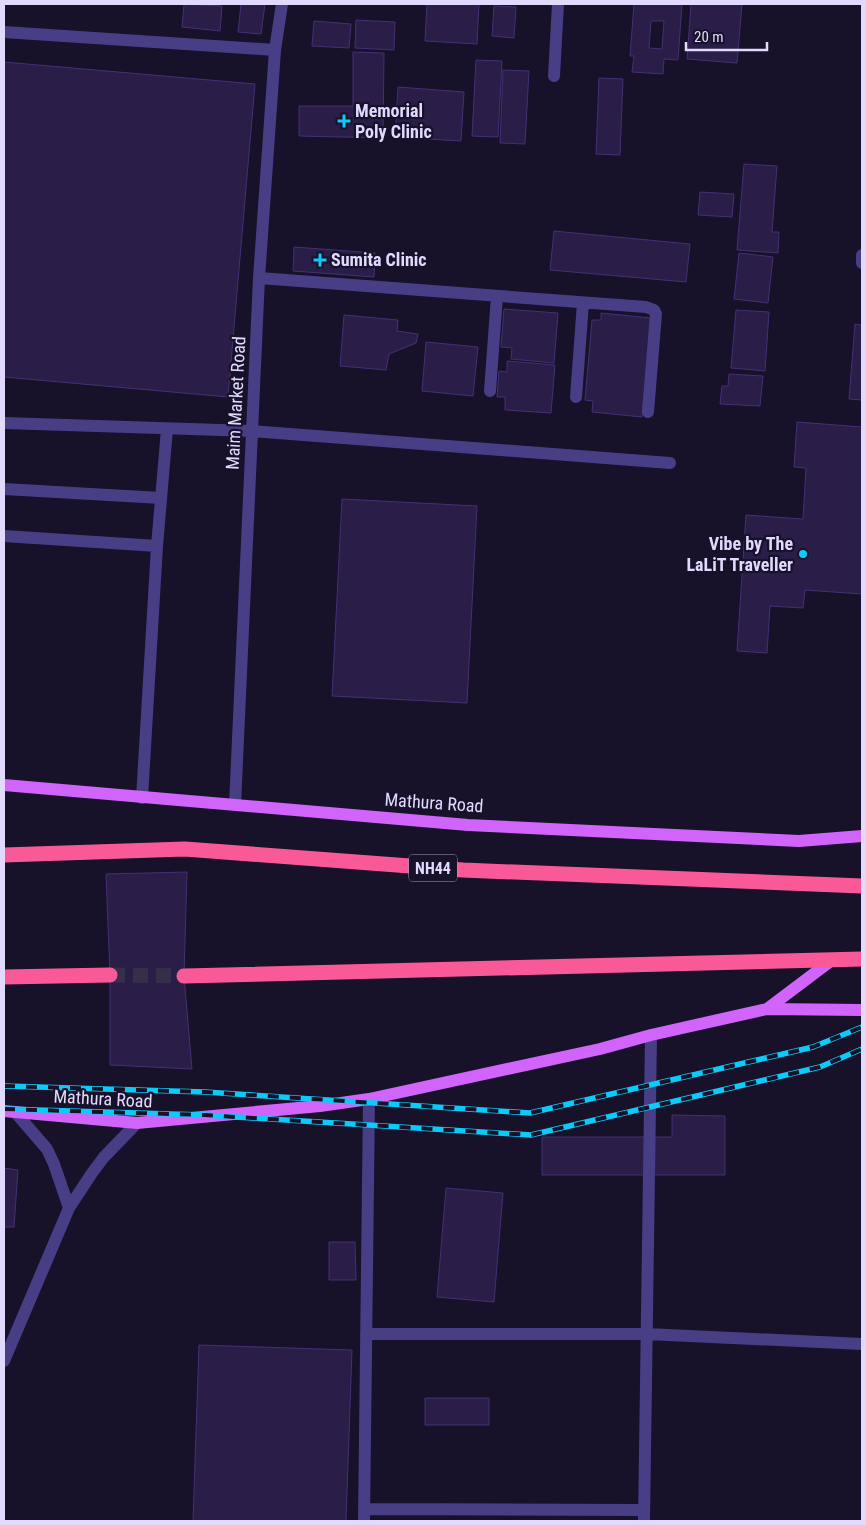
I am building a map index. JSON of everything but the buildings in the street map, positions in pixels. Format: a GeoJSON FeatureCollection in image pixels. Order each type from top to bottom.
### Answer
{"type":"FeatureCollection","features":[{"type":"Feature","properties":{"kind":"highway","name":"NH44"},"geometry":{"type":"LineString","coordinates":[[4,855],[185,849],[463,870],[862,886]]}},
{"type":"Feature","properties":{"kind":"highway"},"geometry":{"type":"LineString","coordinates":[[184,976],[862,959]]}},
{"type":"Feature","properties":{"kind":"highway"},"geometry":{"type":"LineString","coordinates":[[4,977],[110,975]]}},
{"type":"Feature","properties":{"kind":"main road","name":"Mathura Road"},"geometry":{"type":"LineString","coordinates":[[4,785],[468,824],[799,841],[862,836]]}},
{"type":"Feature","properties":{"kind":"main road","name":"Mathura Road"},"geometry":{"type":"LineString","coordinates":[[9,1111],[137,1123],[320,1106],[369,1099],[600,1048],[652,1034],[767,1010],[832,960]]}},
{"type":"Feature","properties":{"kind":"main road"},"geometry":{"type":"LineString","coordinates":[[767,1010],[862,1010]]}},
{"type":"Feature","properties":{"kind":"street","name":"Maim Market Road"},"geometry":{"type":"LineString","coordinates":[[235,805],[259,278],[275,50],[282,4]]}},
{"type":"Feature","properties":{"kind":"street"},"geometry":{"type":"LineString","coordinates":[[554,76],[558,4]]}},
{"type":"Feature","properties":{"kind":"street"},"geometry":{"type":"LineString","coordinates":[[4,32],[275,50]]}},
{"type":"Feature","properties":{"kind":"street"},"geometry":{"type":"LineString","coordinates":[[862,255],[862,263]]}},
{"type":"Feature","properties":{"kind":"street"},"geometry":{"type":"LineString","coordinates":[[259,278],[646,307],[654,310],[656,314],[648,412]]}},
{"type":"Feature","properties":{"kind":"street"},"geometry":{"type":"LineString","coordinates":[[490,391],[497,296]]}},
{"type":"Feature","properties":{"kind":"street"},"geometry":{"type":"LineString","coordinates":[[576,396],[583,303]]}},
{"type":"Feature","properties":{"kind":"street"},"geometry":{"type":"LineString","coordinates":[[4,423],[252,431],[670,463]]}},
{"type":"Feature","properties":{"kind":"street"},"geometry":{"type":"LineString","coordinates":[[142,798],[167,429]]}},
{"type":"Feature","properties":{"kind":"street"},"geometry":{"type":"LineString","coordinates":[[4,489],[161,498]]}},
{"type":"Feature","properties":{"kind":"street"},"geometry":{"type":"LineString","coordinates":[[4,536],[158,546]]}},
{"type":"Feature","properties":{"kind":"street"},"geometry":{"type":"LineString","coordinates":[[369,1099],[364,1515],[644,1515],[652,1034]]}},
{"type":"Feature","properties":{"kind":"street"},"geometry":{"type":"LineString","coordinates":[[9,1111],[47,1149],[69,1208]]}},
{"type":"Feature","properties":{"kind":"street"},"geometry":{"type":"LineString","coordinates":[[4,1360],[69,1208],[104,1157],[137,1123]]}},
{"type":"Feature","properties":{"kind":"street"},"geometry":{"type":"LineString","coordinates":[[366,1334],[647,1334],[862,1344]]}},
{"type":"Feature","properties":{"kind":"tunnel"},"geometry":{"type":"LineString","coordinates":[[110,975],[184,976]]}},
{"type":"Feature","properties":{"kind":"railway"},"geometry":{"type":"LineString","coordinates":[[4,1086],[205,1092],[530,1113],[813,1047],[862,1027]]}},
{"type":"Feature","properties":{"kind":"railway"},"geometry":{"type":"LineString","coordinates":[[4,1109],[204,1115],[531,1135],[820,1067],[862,1049]]}},
{"type":"Feature","properties":{"kind":"place","name":"Memorial Poly Clinic"},"geometry":{"type":"Point","coordinates":[344,121]}},
{"type":"Feature","properties":{"kind":"place","name":"Sumita Clinic"},"geometry":{"type":"Point","coordinates":[320,260]}},
{"type":"Feature","properties":{"kind":"place","name":"Vibe by The LaLiT Traveller"},"geometry":{"type":"Point","coordinates":[803,554]}}]}
